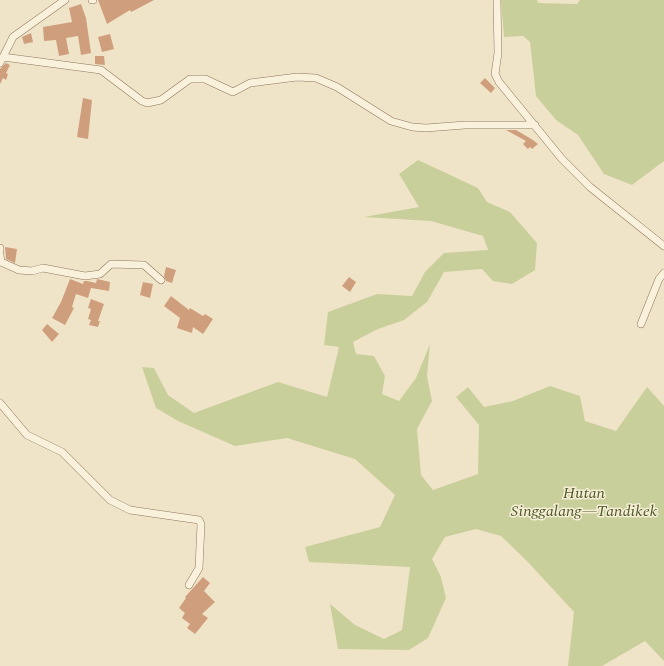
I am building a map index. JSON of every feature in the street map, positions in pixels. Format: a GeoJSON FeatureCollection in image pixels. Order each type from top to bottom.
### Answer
{"type":"FeatureCollection","features":[{"type":"Feature","properties":{"kind":"street"},"geometry":{"type":"LineString","coordinates":[[65,0],[13,38],[1,60],[101,70],[142,101],[148,103],[161,100],[190,79],[205,79],[233,92],[250,83],[297,77],[316,78],[337,87],[391,121],[412,127],[535,126]]}},
{"type":"Feature","properties":{"kind":"street"},"geometry":{"type":"LineString","coordinates":[[497,0],[498,53],[495,74],[499,82],[562,159],[590,187],[664,246]]}},
{"type":"Feature","properties":{"kind":"street"},"geometry":{"type":"LineString","coordinates":[[0,255],[1,262],[19,270],[32,271],[43,268],[85,276],[100,274],[111,264],[144,265],[161,280]]}},
{"type":"Feature","properties":{"kind":"street"},"geometry":{"type":"LineString","coordinates":[[641,324],[659,279],[664,273]]}},
{"type":"Feature","properties":{"kind":"street"},"geometry":{"type":"LineString","coordinates":[[0,403],[27,435],[62,452],[110,500],[130,510],[199,520],[201,524],[200,568],[189,585]]}},
{"type":"Feature","properties":{"kind":"green space"},"geometry":{"type":"Polygon","coordinates":[[[501,0],[537,0],[538,3],[577,4],[580,0],[664,0],[664,161],[632,185],[604,174],[578,135],[556,120],[536,96],[530,42],[523,36],[504,37],[501,0]]]}},
{"type":"Feature","properties":{"kind":"green space","name":"Hutan Singgalang—Tandikek"},"geometry":{"type":"Polygon","coordinates":[[[418,160],[478,188],[487,202],[510,212],[537,243],[535,270],[512,284],[493,281],[482,269],[444,272],[427,302],[404,320],[378,329],[353,342],[356,354],[374,356],[385,376],[382,394],[399,401],[416,378],[430,344],[427,376],[432,401],[417,429],[421,475],[433,490],[478,474],[479,425],[456,397],[468,387],[484,407],[513,401],[550,386],[580,396],[585,421],[616,431],[647,387],[664,406],[664,661],[645,641],[602,666],[568,666],[574,612],[526,560],[501,536],[476,529],[445,537],[432,559],[441,577],[446,598],[428,638],[409,650],[338,649],[330,604],[355,625],[384,639],[402,630],[410,567],[309,562],[305,547],[380,527],[395,495],[355,459],[287,438],[235,446],[178,421],[156,408],[142,367],[154,368],[168,395],[194,413],[278,382],[327,397],[339,347],[324,345],[328,312],[377,294],[412,296],[425,272],[444,253],[488,250],[483,236],[431,221],[364,217],[419,207],[399,174],[418,160]]]}},
{"type":"Feature","properties":{"kind":"building"},"geometry":{"type":"Polygon","coordinates":[[[98,0],[154,0],[131,12],[130,10],[107,24],[98,0]]]}},
{"type":"Feature","properties":{"kind":"building"},"geometry":{"type":"Polygon","coordinates":[[[81,4],[86,18],[91,53],[81,55],[78,36],[66,38],[69,54],[59,56],[56,40],[44,41],[43,27],[72,22],[69,8],[81,4]]]}},
{"type":"Feature","properties":{"kind":"building"},"geometry":{"type":"Polygon","coordinates":[[[31,33],[33,42],[24,44],[22,37],[31,33]]]}},
{"type":"Feature","properties":{"kind":"building"},"geometry":{"type":"Polygon","coordinates":[[[110,34],[114,49],[102,52],[98,37],[110,34]]]}},
{"type":"Feature","properties":{"kind":"building"},"geometry":{"type":"Polygon","coordinates":[[[95,56],[104,56],[105,65],[95,64],[95,56]]]}},
{"type":"Feature","properties":{"kind":"building"},"geometry":{"type":"Polygon","coordinates":[[[6,63],[10,65],[6,73],[8,74],[6,80],[3,78],[0,84],[0,69],[6,63]]]}},
{"type":"Feature","properties":{"kind":"building"},"geometry":{"type":"Polygon","coordinates":[[[485,78],[495,88],[491,93],[480,83],[485,78]]]}},
{"type":"Feature","properties":{"kind":"building"},"geometry":{"type":"Polygon","coordinates":[[[83,98],[92,100],[88,139],[77,137],[83,98]]]}},
{"type":"Feature","properties":{"kind":"building"},"geometry":{"type":"Polygon","coordinates":[[[506,130],[516,130],[538,144],[532,149],[530,147],[528,149],[523,144],[526,141],[506,130]]]}},
{"type":"Feature","properties":{"kind":"building"},"geometry":{"type":"Polygon","coordinates":[[[5,247],[17,249],[15,263],[6,259],[5,247]]]}},
{"type":"Feature","properties":{"kind":"building"},"geometry":{"type":"Polygon","coordinates":[[[166,267],[176,270],[172,283],[166,281],[164,276],[166,267]]]}},
{"type":"Feature","properties":{"kind":"building"},"geometry":{"type":"Polygon","coordinates":[[[349,277],[356,282],[350,292],[342,286],[349,277]]]}},
{"type":"Feature","properties":{"kind":"building"},"geometry":{"type":"Polygon","coordinates":[[[70,279],[83,284],[84,281],[96,283],[97,279],[110,282],[109,291],[91,288],[88,298],[76,294],[72,307],[74,308],[65,325],[52,318],[61,302],[70,279]]]}},
{"type":"Feature","properties":{"kind":"building"},"geometry":{"type":"Polygon","coordinates":[[[143,282],[153,284],[150,298],[140,295],[143,282]]]}},
{"type":"Feature","properties":{"kind":"building"},"geometry":{"type":"Polygon","coordinates":[[[171,296],[189,310],[190,308],[203,316],[205,314],[213,319],[203,334],[193,327],[192,333],[177,328],[180,318],[164,306],[171,296]]]}},
{"type":"Feature","properties":{"kind":"building"},"geometry":{"type":"Polygon","coordinates":[[[91,299],[104,304],[98,321],[100,321],[98,327],[89,325],[91,320],[88,319],[91,309],[88,308],[91,299]]]}},
{"type":"Feature","properties":{"kind":"building"},"geometry":{"type":"Polygon","coordinates":[[[47,324],[59,334],[52,342],[42,330],[47,324]]]}},
{"type":"Feature","properties":{"kind":"building"},"geometry":{"type":"Polygon","coordinates":[[[203,577],[210,583],[204,591],[215,602],[202,614],[208,618],[195,634],[187,628],[190,624],[182,618],[185,613],[179,608],[186,598],[185,597],[203,577]]]}}]}
